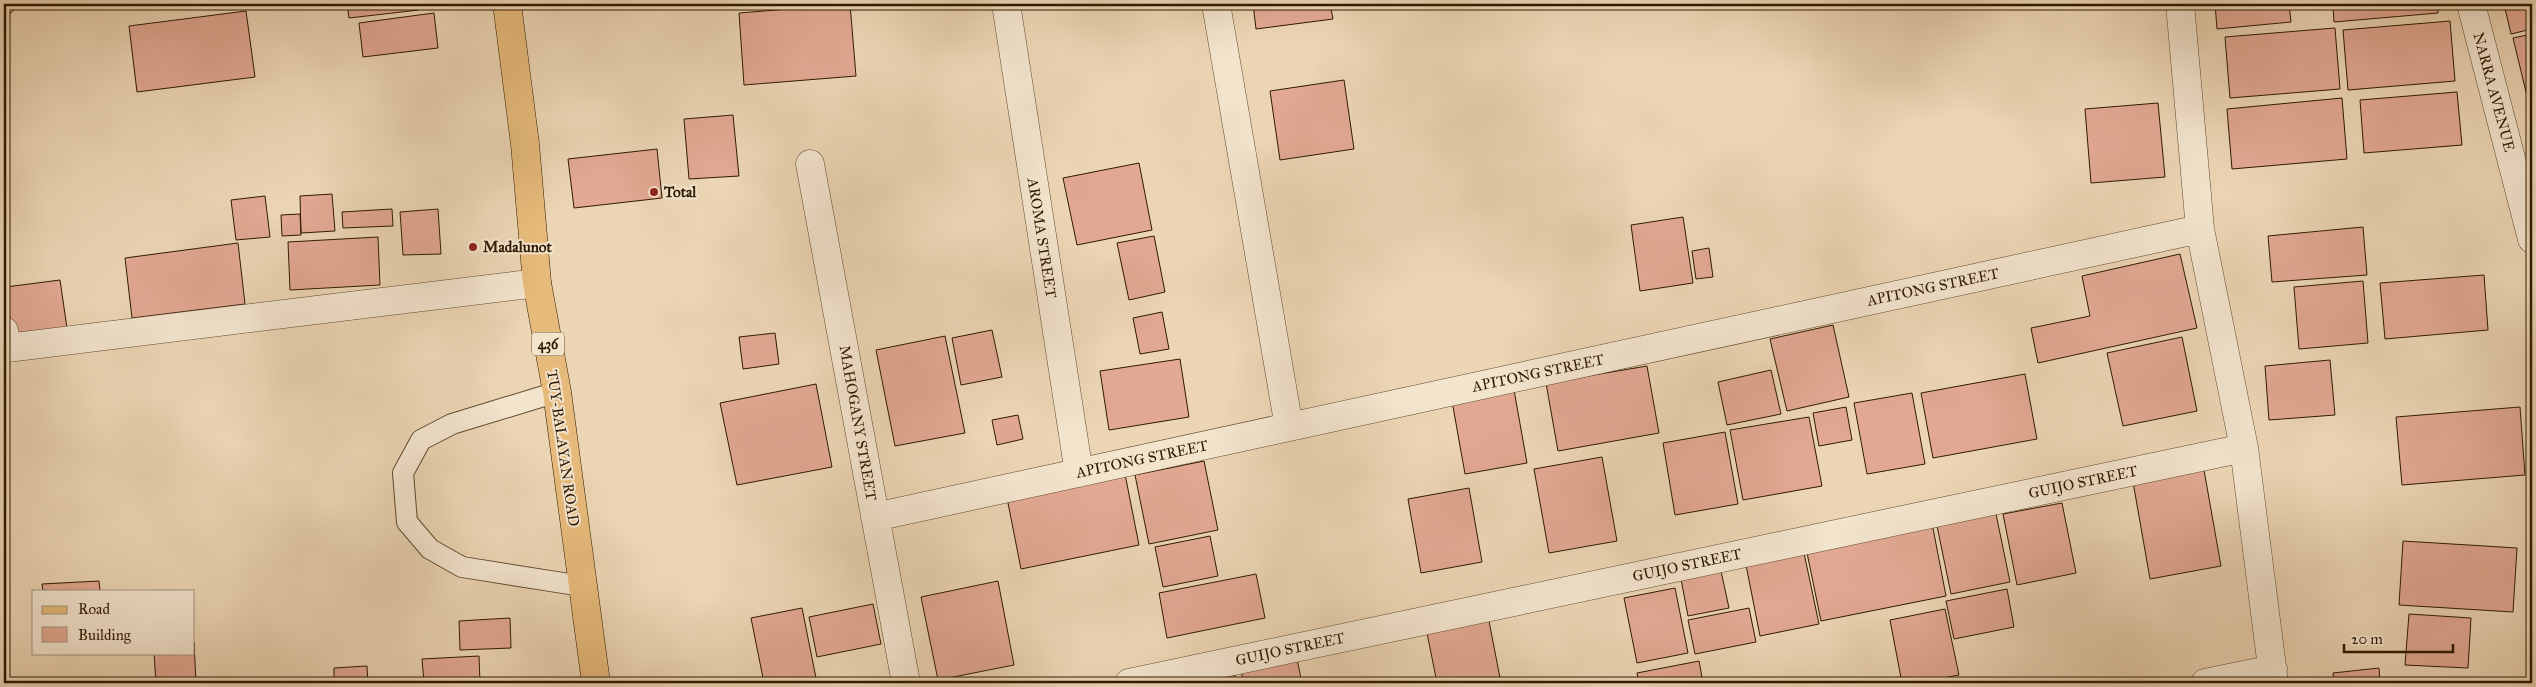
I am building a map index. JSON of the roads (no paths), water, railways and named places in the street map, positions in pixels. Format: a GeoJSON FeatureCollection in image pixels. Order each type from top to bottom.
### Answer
{"type":"FeatureCollection","features":[{"type":"Feature","properties":{"kind":"main road","name":"TUY-BALAYAN ROAD"},"geometry":{"type":"LineString","coordinates":[[507,4],[525,144],[537,284],[557,392],[596,683]]}},
{"type":"Feature","properties":{"kind":"street","name":"AROMA STREET"},"geometry":{"type":"LineString","coordinates":[[1006,4],[1078,473]]}},
{"type":"Feature","properties":{"kind":"street"},"geometry":{"type":"LineString","coordinates":[[1216,4],[1289,427]]}},
{"type":"Feature","properties":{"kind":"street"},"geometry":{"type":"LineString","coordinates":[[2180,4],[2200,229],[2244,448],[2273,676],[2205,683]]}},
{"type":"Feature","properties":{"kind":"street","name":"NARRA AVENUE"},"geometry":{"type":"LineString","coordinates":[[2471,4],[2532,239]]}},
{"type":"Feature","properties":{"kind":"street","name":"MAHOGANY STREET"},"geometry":{"type":"LineString","coordinates":[[810,164],[906,683]]}},
{"type":"Feature","properties":{"kind":"street","name":"APITONG STREET"},"geometry":{"type":"LineString","coordinates":[[875,517],[2200,229]]}},
{"type":"Feature","properties":{"kind":"street"},"geometry":{"type":"LineString","coordinates":[[4,331],[6,348],[537,284]]}},
{"type":"Feature","properties":{"kind":"street","name":"GUIJO STREET"},"geometry":{"type":"LineString","coordinates":[[1129,683],[2244,448]]}},
{"type":"Feature","properties":{"kind":"lane"},"geometry":{"type":"LineString","coordinates":[[557,392],[452,424],[421,440],[403,473],[407,522],[430,549],[462,567],[582,586]]}},
{"type":"Feature","properties":{"kind":"place","name":"Total"},"geometry":{"type":"Point","coordinates":[654,192]}},
{"type":"Feature","properties":{"kind":"place","name":"Madalunot"},"geometry":{"type":"Point","coordinates":[473,247]}}]}
